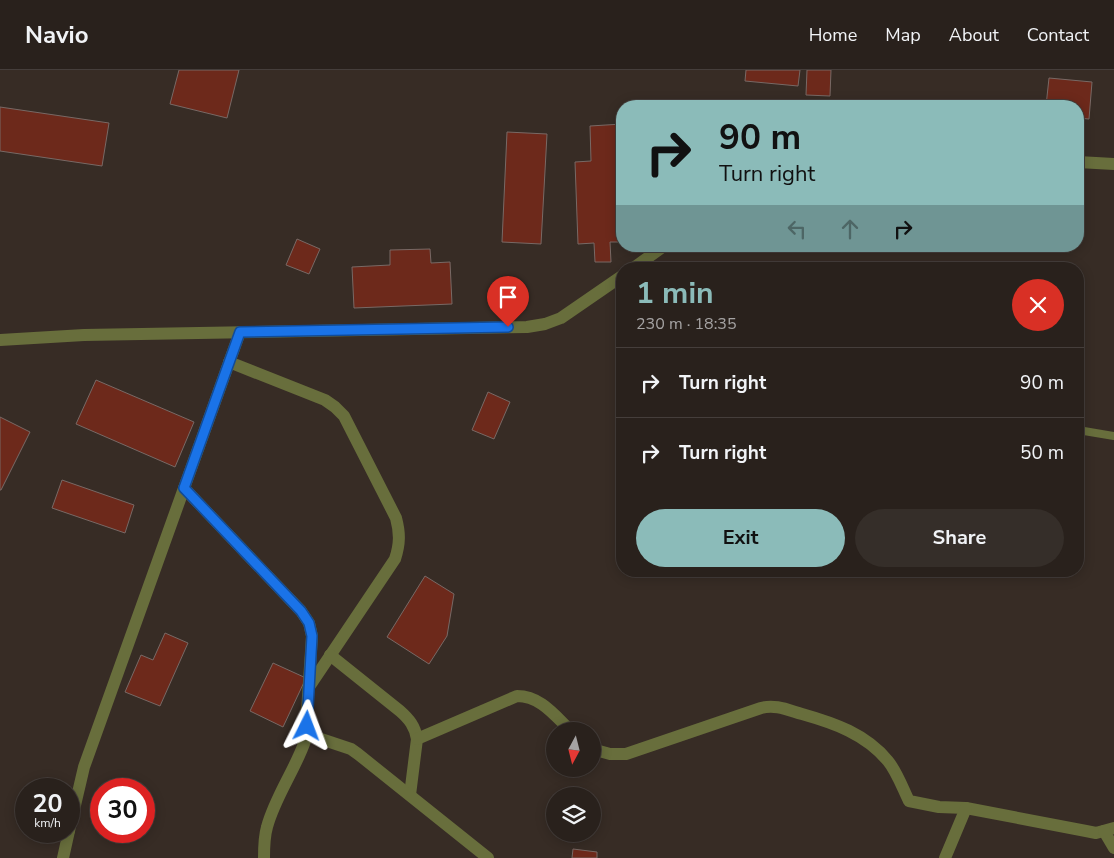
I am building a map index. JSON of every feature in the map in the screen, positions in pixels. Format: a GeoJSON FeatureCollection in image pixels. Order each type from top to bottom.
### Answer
{"type":"FeatureCollection","features":[{"type":"Feature","properties":{"kind":"street"},"geometry":{"type":"LineString","coordinates":[[1084,162],[1114,164]]}},
{"type":"Feature","properties":{"kind":"street"},"geometry":{"type":"LineString","coordinates":[[642,262],[656,252]]}},
{"type":"Feature","properties":{"kind":"street"},"geometry":{"type":"LineString","coordinates":[[0,340],[84,335],[528,327],[545,324],[561,318],[616,280]]}},
{"type":"Feature","properties":{"kind":"street"},"geometry":{"type":"LineString","coordinates":[[80,784],[84,767],[240,332]]}},
{"type":"Feature","properties":{"kind":"street"},"geometry":{"type":"LineString","coordinates":[[229,362],[325,400],[335,407],[344,416],[396,518],[400,532],[400,545],[395,559],[309,687]]}},
{"type":"Feature","properties":{"kind":"street"},"geometry":{"type":"LineString","coordinates":[[184,488],[301,611],[309,623],[312,636],[306,734],[301,754],[270,818],[264,839],[264,858]]}},
{"type":"Feature","properties":{"kind":"street"},"geometry":{"type":"LineString","coordinates":[[330,655],[409,720],[415,730],[418,739],[410,795]]}},
{"type":"Feature","properties":{"kind":"street"},"geometry":{"type":"LineString","coordinates":[[418,739],[517,696],[528,696],[541,703],[561,722]]}},
{"type":"Feature","properties":{"kind":"street"},"geometry":{"type":"LineString","coordinates":[[601,752],[610,754],[626,754],[761,708],[774,706],[831,722],[852,732],[870,744],[889,761],[909,801],[939,808],[966,808],[1086,831],[1109,830],[1114,848]]}},
{"type":"Feature","properties":{"kind":"street"},"geometry":{"type":"LineString","coordinates":[[306,734],[351,749],[488,858]]}},
{"type":"Feature","properties":{"kind":"street"},"geometry":{"type":"LineString","coordinates":[[945,858],[966,808]]}},
{"type":"Feature","properties":{"kind":"street"},"geometry":{"type":"LineString","coordinates":[[63,858],[66,843]]}},
{"type":"Feature","properties":{"kind":"lane"},"geometry":{"type":"LineString","coordinates":[[1084,431],[1114,436]]}},
{"type":"Feature","properties":{"kind":"building"},"geometry":{"type":"Polygon","coordinates":[[[179,70],[239,70],[227,118],[170,104],[179,70]]]}},
{"type":"Feature","properties":{"kind":"building"},"geometry":{"type":"Polygon","coordinates":[[[746,70],[800,70],[798,86],[745,81],[746,70]]]}},
{"type":"Feature","properties":{"kind":"building"},"geometry":{"type":"Polygon","coordinates":[[[807,70],[831,70],[830,96],[806,95],[807,70]]]}},
{"type":"Feature","properties":{"kind":"building"},"geometry":{"type":"Polygon","coordinates":[[[1049,78],[1092,82],[1089,119],[1084,119],[1084,100],[1047,100],[1049,78]]]}},
{"type":"Feature","properties":{"kind":"building"},"geometry":{"type":"Polygon","coordinates":[[[0,107],[109,123],[102,166],[0,151],[0,107]]]}},
{"type":"Feature","properties":{"kind":"building"},"geometry":{"type":"Polygon","coordinates":[[[616,124],[616,242],[610,242],[611,262],[595,262],[594,243],[578,244],[575,162],[591,161],[590,126],[616,124]]]}},
{"type":"Feature","properties":{"kind":"building"},"geometry":{"type":"Polygon","coordinates":[[[507,132],[547,134],[541,244],[502,242],[507,132]]]}},
{"type":"Feature","properties":{"kind":"building"},"geometry":{"type":"Polygon","coordinates":[[[297,239],[320,249],[309,274],[286,265],[297,239]]]}},
{"type":"Feature","properties":{"kind":"building"},"geometry":{"type":"Polygon","coordinates":[[[430,249],[431,263],[450,262],[452,304],[354,308],[352,267],[390,265],[390,250],[430,249]]]}},
{"type":"Feature","properties":{"kind":"building"},"geometry":{"type":"Polygon","coordinates":[[[96,380],[194,422],[175,467],[76,424],[96,380]]]}},
{"type":"Feature","properties":{"kind":"building"},"geometry":{"type":"Polygon","coordinates":[[[488,392],[510,402],[494,439],[472,430],[488,392]]]}},
{"type":"Feature","properties":{"kind":"building"},"geometry":{"type":"Polygon","coordinates":[[[0,417],[30,432],[1,490],[0,490],[0,417]]]}},
{"type":"Feature","properties":{"kind":"building"},"geometry":{"type":"Polygon","coordinates":[[[62,480],[134,505],[125,533],[52,508],[62,480]]]}},
{"type":"Feature","properties":{"kind":"building"},"geometry":{"type":"Polygon","coordinates":[[[425,576],[454,594],[447,636],[429,664],[387,637],[425,576]]]}},
{"type":"Feature","properties":{"kind":"building"},"geometry":{"type":"Polygon","coordinates":[[[165,633],[188,643],[160,706],[125,692],[141,655],[153,660],[165,633]]]}},
{"type":"Feature","properties":{"kind":"building"},"geometry":{"type":"Polygon","coordinates":[[[273,663],[306,678],[283,727],[250,711],[273,663]]]}},
{"type":"Feature","properties":{"kind":"building"},"geometry":{"type":"Polygon","coordinates":[[[573,849],[597,852],[597,858],[572,858],[573,849]]]}},
{"type":"Feature","properties":{"kind":"route"},"geometry":{"type":"LineString","coordinates":[[307,726],[312,636],[309,623],[301,611],[184,488],[240,332],[508,327]]}}]}
